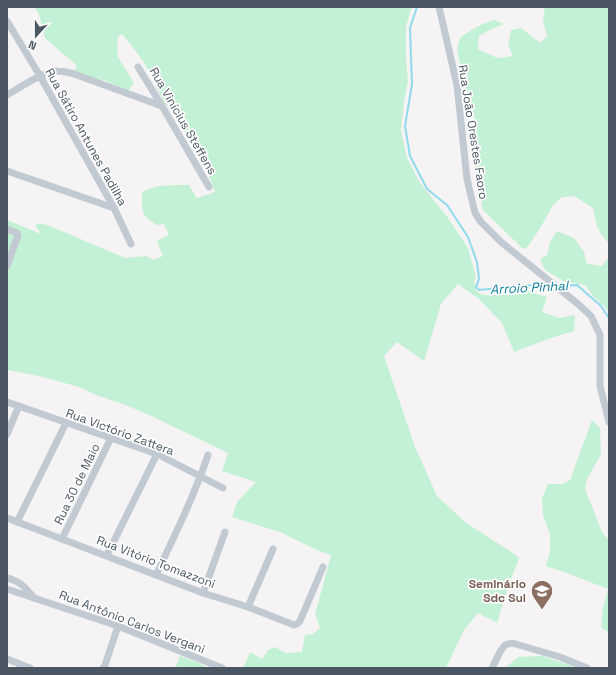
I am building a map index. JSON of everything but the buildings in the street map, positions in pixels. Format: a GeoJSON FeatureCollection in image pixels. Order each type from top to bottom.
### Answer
{"type":"FeatureCollection","features":[{"type":"Feature","properties":{"kind":"street","name":"Rua João Orestes Faoro"},"geometry":{"type":"LineString","coordinates":[[439,7],[458,85],[467,179],[475,213],[481,222],[501,242],[591,316],[600,335],[600,386],[609,422]]}},
{"type":"Feature","properties":{"kind":"street","name":"Rua Sátiro Antunes Padilha"},"geometry":{"type":"LineString","coordinates":[[7,21],[40,76],[114,208],[132,244]]}},
{"type":"Feature","properties":{"kind":"street","name":"Rua Vinícius Steffens"},"geometry":{"type":"LineString","coordinates":[[138,67],[208,187]]}},
{"type":"Feature","properties":{"kind":"street"},"geometry":{"type":"LineString","coordinates":[[7,95],[40,76],[57,70],[65,71],[162,106]]}},
{"type":"Feature","properties":{"kind":"street"},"geometry":{"type":"LineString","coordinates":[[7,171],[114,208]]}},
{"type":"Feature","properties":{"kind":"street"},"geometry":{"type":"LineString","coordinates":[[7,229],[17,233],[18,235],[7,266]]}},
{"type":"Feature","properties":{"kind":"street","name":"Rua Victório Zattera"},"geometry":{"type":"LineString","coordinates":[[7,402],[157,454],[223,488]]}},
{"type":"Feature","properties":{"kind":"street"},"geometry":{"type":"LineString","coordinates":[[7,434],[19,406]]}},
{"type":"Feature","properties":{"kind":"street"},"geometry":{"type":"LineString","coordinates":[[17,522],[66,423]]}},
{"type":"Feature","properties":{"kind":"street","name":"Rua 30 de Maio"},"geometry":{"type":"LineString","coordinates":[[62,539],[112,438]]}},
{"type":"Feature","properties":{"kind":"street"},"geometry":{"type":"LineString","coordinates":[[107,556],[157,454]]}},
{"type":"Feature","properties":{"kind":"street"},"geometry":{"type":"LineString","coordinates":[[156,575],[181,523],[201,476],[208,455]]}},
{"type":"Feature","properties":{"kind":"street","name":"Rua Vitório Tomazzoni"},"geometry":{"type":"LineString","coordinates":[[7,518],[204,593],[248,607],[294,625],[300,621],[323,567]]}},
{"type":"Feature","properties":{"kind":"street"},"geometry":{"type":"LineString","coordinates":[[204,593],[225,532]]}},
{"type":"Feature","properties":{"kind":"street"},"geometry":{"type":"LineString","coordinates":[[248,607],[273,549]]}},
{"type":"Feature","properties":{"kind":"street","name":"Rua Antônio Carlos Vergani"},"geometry":{"type":"LineString","coordinates":[[7,578],[18,582],[25,587],[35,598]]}},
{"type":"Feature","properties":{"kind":"street","name":"Rua Antônio Carlos Vergani"},"geometry":{"type":"LineString","coordinates":[[7,589],[118,626],[222,668]]}},
{"type":"Feature","properties":{"kind":"street"},"geometry":{"type":"LineString","coordinates":[[103,668],[118,626]]}},
{"type":"Feature","properties":{"kind":"street"},"geometry":{"type":"LineString","coordinates":[[492,668],[505,645],[512,643],[560,657],[587,668]]}},
{"type":"Feature","properties":{"kind":"street"},"geometry":{"type":"LineString","coordinates":[[7,659],[30,668]]}},
{"type":"Feature","properties":{"kind":"green space"},"geometry":{"type":"Polygon","coordinates":[[[34,7],[412,7],[406,26],[408,81],[401,130],[407,158],[420,183],[448,218],[468,248],[476,277],[474,282],[477,292],[483,295],[510,295],[531,292],[547,297],[542,312],[559,318],[575,315],[574,331],[514,352],[502,323],[478,298],[458,284],[441,304],[424,361],[397,342],[384,356],[415,447],[437,496],[466,523],[519,558],[497,623],[478,613],[464,630],[446,668],[243,668],[250,652],[262,659],[268,650],[275,647],[286,653],[302,652],[305,635],[313,634],[320,628],[315,613],[331,555],[319,551],[280,532],[232,517],[237,502],[256,482],[222,471],[228,453],[147,414],[79,387],[39,376],[7,370],[7,220],[41,234],[35,225],[40,223],[125,258],[146,256],[153,260],[163,256],[157,241],[169,235],[164,224],[157,225],[147,218],[143,212],[142,192],[159,186],[189,185],[197,198],[215,192],[193,143],[163,100],[143,61],[122,34],[118,37],[118,57],[134,83],[128,91],[107,81],[70,71],[76,69],[76,65],[45,38],[39,14],[34,7]]]}},
{"type":"Feature","properties":{"kind":"green space"},"geometry":{"type":"Polygon","coordinates":[[[545,7],[609,7],[609,243],[599,231],[593,208],[574,196],[562,197],[553,205],[526,249],[522,248],[483,210],[474,148],[476,124],[457,50],[460,38],[485,23],[494,20],[504,24],[479,36],[478,49],[497,58],[513,56],[508,45],[511,30],[521,28],[540,43],[547,36],[543,21],[545,7]]]}},
{"type":"Feature","properties":{"kind":"green space"},"geometry":{"type":"Polygon","coordinates":[[[557,231],[574,238],[584,252],[587,264],[602,266],[609,257],[609,313],[585,285],[563,281],[545,270],[540,259],[547,255],[550,242],[557,231]]]}},
{"type":"Feature","properties":{"kind":"green space"},"geometry":{"type":"Polygon","coordinates":[[[592,420],[600,428],[601,454],[587,479],[585,489],[602,532],[609,540],[609,633],[601,627],[603,607],[608,589],[546,566],[550,552],[550,534],[543,515],[542,498],[548,484],[563,484],[570,480],[592,420]]]}},
{"type":"Feature","properties":{"kind":"green space"},"geometry":{"type":"Polygon","coordinates":[[[180,656],[199,663],[207,668],[175,668],[180,656]]]}},
{"type":"Feature","properties":{"kind":"green space"},"geometry":{"type":"Polygon","coordinates":[[[542,656],[578,668],[505,668],[518,657],[542,656]]]}},
{"type":"Feature","properties":{"kind":"waterway","name":"Arroio Pinhal"},"geometry":{"type":"LineString","coordinates":[[417,7],[410,28],[412,84],[405,126],[410,156],[427,189],[447,205],[468,237],[477,262],[479,279],[476,287],[479,290],[526,285],[552,287]]}},
{"type":"Feature","properties":{"kind":"waterway","name":"Arroio Pinhal"},"geometry":{"type":"LineString","coordinates":[[559,286],[577,285],[601,306],[609,318]]}},
{"type":"Feature","properties":{"kind":"place","name":"Seminário Sdc Sul"},"geometry":{"type":"Point","coordinates":[542,610]}}]}
